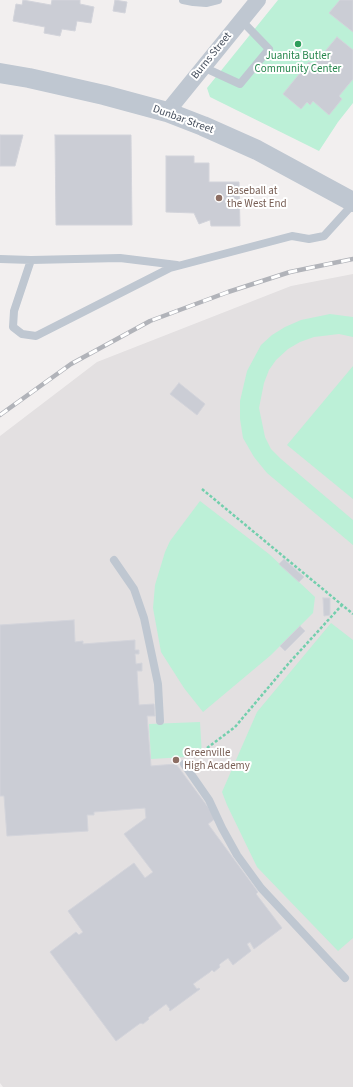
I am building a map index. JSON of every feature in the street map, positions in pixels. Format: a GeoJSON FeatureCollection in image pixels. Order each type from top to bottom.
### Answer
{"type":"FeatureCollection","features":[{"type":"Feature","properties":{"kind":"street","name":"Burns Street"},"geometry":{"type":"LineString","coordinates":[[167,112],[258,0]]}},
{"type":"Feature","properties":{"kind":"street","name":"Dunbar Street"},"geometry":{"type":"LineString","coordinates":[[0,73],[96,93],[167,112],[257,150],[353,203]]}},
{"type":"Feature","properties":{"kind":"lane"},"geometry":{"type":"LineString","coordinates":[[183,0],[206,3],[218,0]]}},
{"type":"Feature","properties":{"kind":"lane"},"geometry":{"type":"LineString","coordinates":[[203,67],[240,84],[269,49],[241,20]]}},
{"type":"Feature","properties":{"kind":"lane"},"geometry":{"type":"LineString","coordinates":[[31,260],[14,311],[13,327],[22,334],[36,336],[170,268],[292,236],[310,239],[324,236],[353,203]]}},
{"type":"Feature","properties":{"kind":"lane"},"geometry":{"type":"LineString","coordinates":[[0,259],[31,260],[120,258],[180,265]]}},
{"type":"Feature","properties":{"kind":"lane"},"geometry":{"type":"LineString","coordinates":[[114,560],[134,588],[144,618],[158,684],[160,721]]}},
{"type":"Feature","properties":{"kind":"lane"},"geometry":{"type":"LineString","coordinates":[[184,764],[209,800],[237,855],[257,882],[345,978]]}},
{"type":"Feature","properties":{"kind":"path"},"geometry":{"type":"LineString","coordinates":[[202,489],[353,614]]}},
{"type":"Feature","properties":{"kind":"path"},"geometry":{"type":"LineString","coordinates":[[208,748],[235,727],[289,663],[342,605]]}},
{"type":"Feature","properties":{"kind":"shaded area","name":"Greenville High Academy"},"geometry":{"type":"Polygon","coordinates":[[[353,274],[353,1087],[3,1087],[0,1083],[0,436],[97,362],[291,286],[353,274]]]}},
{"type":"Feature","properties":{"kind":"green space","name":"Juanita Butler Community Center"},"geometry":{"type":"Polygon","coordinates":[[[278,0],[353,0],[353,103],[338,122],[319,151],[210,97],[207,88],[278,0]]]}},
{"type":"Feature","properties":{"kind":"green space"},"geometry":{"type":"Polygon","coordinates":[[[330,314],[353,317],[353,337],[339,334],[314,337],[300,342],[288,349],[276,360],[269,370],[264,383],[259,408],[265,437],[271,449],[353,520],[353,545],[267,473],[254,457],[243,438],[240,419],[240,401],[247,371],[261,345],[272,335],[285,327],[301,320],[330,314]]]}},
{"type":"Feature","properties":{"kind":"green space"},"geometry":{"type":"Polygon","coordinates":[[[353,366],[353,499],[287,445],[353,366]]]}},
{"type":"Feature","properties":{"kind":"green space"},"geometry":{"type":"Polygon","coordinates":[[[200,501],[269,554],[315,597],[313,613],[271,655],[203,712],[184,688],[161,652],[153,608],[155,585],[165,552],[170,541],[200,501]]]}},
{"type":"Feature","properties":{"kind":"green space"},"geometry":{"type":"Polygon","coordinates":[[[331,623],[353,640],[353,938],[338,951],[257,867],[222,792],[257,712],[331,623]]]}},
{"type":"Feature","properties":{"kind":"green space"},"geometry":{"type":"Polygon","coordinates":[[[200,722],[202,756],[151,759],[149,724],[200,722]]]}},
{"type":"Feature","properties":{"kind":"building"},"geometry":{"type":"Polygon","coordinates":[[[23,0],[51,5],[52,0],[80,0],[80,4],[94,7],[91,23],[77,21],[75,31],[62,29],[60,36],[44,33],[45,27],[13,21],[16,4],[22,5],[23,0]]]}},
{"type":"Feature","properties":{"kind":"building"},"geometry":{"type":"Polygon","coordinates":[[[115,0],[127,2],[125,13],[113,11],[115,0]]]}},
{"type":"Feature","properties":{"kind":"building"},"geometry":{"type":"Polygon","coordinates":[[[340,0],[353,0],[353,32],[329,13],[340,0]]]}},
{"type":"Feature","properties":{"kind":"building"},"geometry":{"type":"Polygon","coordinates":[[[337,37],[353,50],[353,79],[339,96],[342,99],[329,115],[313,101],[310,105],[307,102],[301,109],[283,94],[309,62],[313,66],[337,37]]]}},
{"type":"Feature","properties":{"kind":"building"},"geometry":{"type":"Polygon","coordinates":[[[0,135],[23,135],[15,166],[0,166],[0,135]]]}},
{"type":"Feature","properties":{"kind":"building"},"geometry":{"type":"Polygon","coordinates":[[[55,135],[131,135],[132,225],[56,225],[55,135]]]}},
{"type":"Feature","properties":{"kind":"building"},"geometry":{"type":"Polygon","coordinates":[[[166,156],[194,156],[194,163],[209,163],[209,182],[239,182],[240,226],[211,226],[210,220],[199,224],[194,213],[166,212],[166,156]]]}},
{"type":"Feature","properties":{"kind":"building"},"geometry":{"type":"Polygon","coordinates":[[[179,383],[205,404],[197,415],[170,394],[179,383]]]}},
{"type":"Feature","properties":{"kind":"building"},"geometry":{"type":"Polygon","coordinates":[[[284,559],[304,577],[299,582],[279,564],[284,559]]]}},
{"type":"Feature","properties":{"kind":"building"},"geometry":{"type":"Polygon","coordinates":[[[323,598],[330,598],[330,615],[324,616],[323,598]]]}},
{"type":"Feature","properties":{"kind":"building"},"geometry":{"type":"Polygon","coordinates":[[[74,620],[75,642],[83,641],[83,644],[135,640],[135,650],[139,650],[139,654],[135,654],[136,664],[142,663],[142,671],[137,671],[139,705],[154,704],[155,716],[147,716],[151,766],[176,764],[216,818],[208,824],[258,892],[256,894],[282,928],[254,949],[250,942],[247,944],[251,951],[233,965],[228,958],[219,965],[220,967],[214,972],[212,970],[193,984],[197,989],[200,989],[170,1011],[166,1004],[150,1016],[148,1018],[149,1019],[143,1024],[139,1024],[116,1041],[50,952],[76,932],[79,935],[83,932],[68,911],[134,863],[145,878],[153,872],[124,834],[146,818],[145,808],[94,812],[94,815],[87,815],[88,831],[7,836],[4,796],[0,796],[0,625],[74,620]]]}},
{"type":"Feature","properties":{"kind":"building"},"geometry":{"type":"Polygon","coordinates":[[[300,626],[305,631],[285,651],[280,646],[300,626]]]}},
{"type":"Feature","properties":{"kind":"railway"},"geometry":{"type":"LineString","coordinates":[[0,415],[71,364],[150,321],[228,292],[290,272],[353,259]]}},
{"type":"Feature","properties":{"kind":"place","name":"Juanita Butler Community Center"},"geometry":{"type":"Point","coordinates":[298,44]}},
{"type":"Feature","properties":{"kind":"place","name":"Baseball at the West End"},"geometry":{"type":"Point","coordinates":[219,198]}},
{"type":"Feature","properties":{"kind":"place","name":"Greenville High Academy"},"geometry":{"type":"Point","coordinates":[176,760]}}]}
